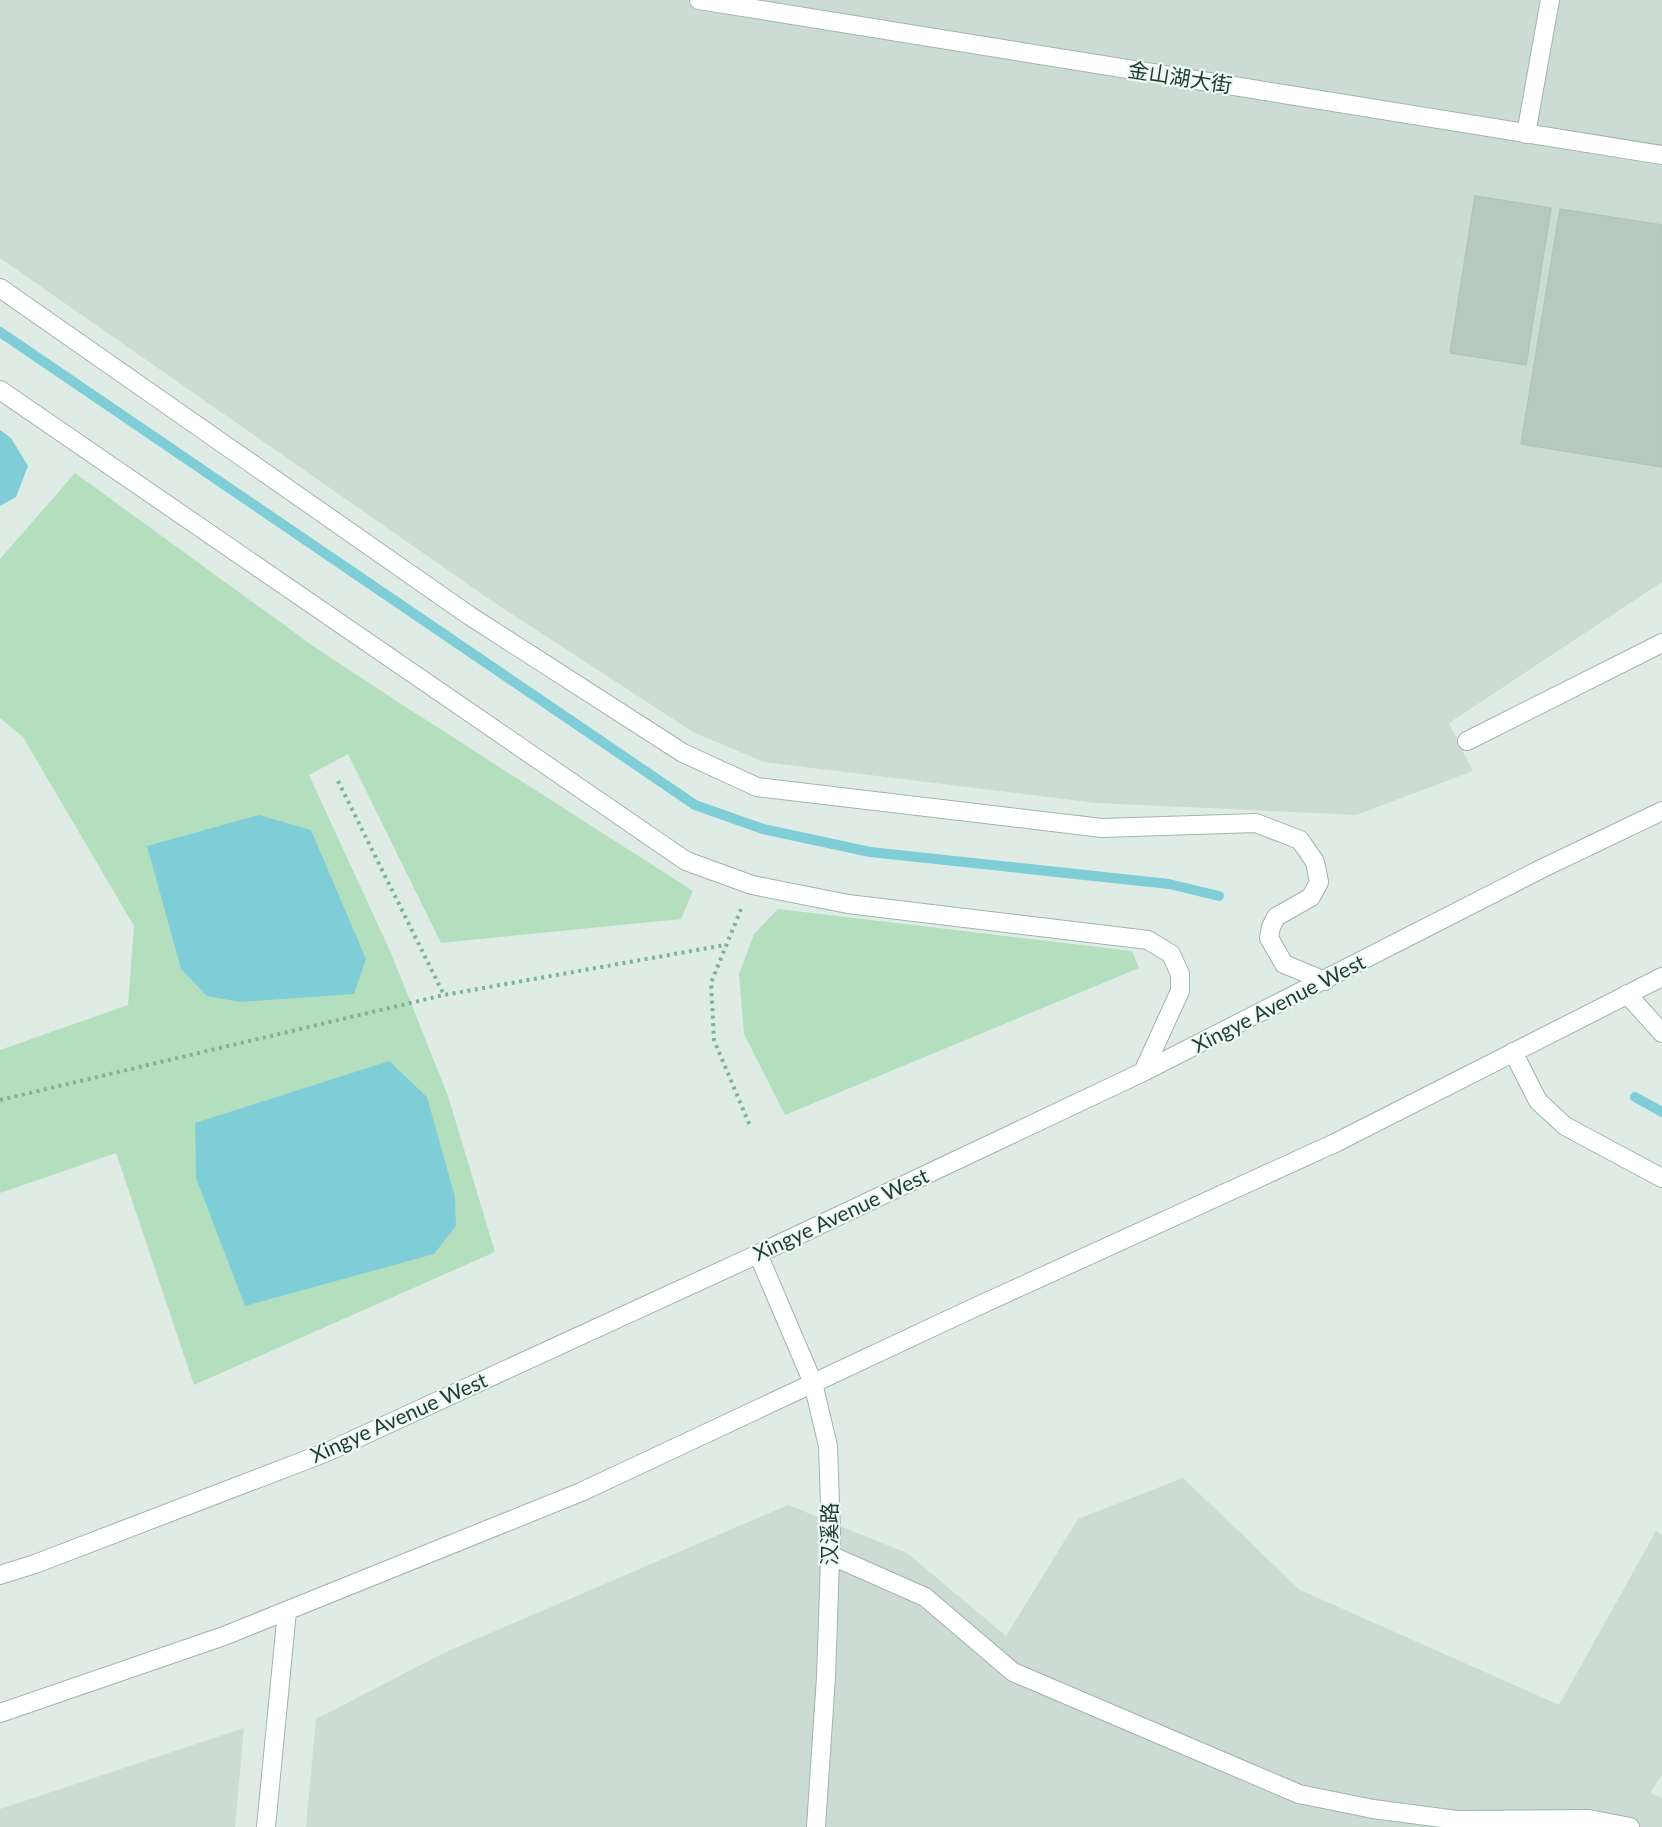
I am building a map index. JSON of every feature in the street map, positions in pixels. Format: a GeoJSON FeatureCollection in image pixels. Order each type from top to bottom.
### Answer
{"type":"FeatureCollection","features":[{"type":"Feature","properties":{"kind":"street","name":"金山湖大街"},"geometry":{"type":"LineString","coordinates":[[699,0],[1662,155]]}},
{"type":"Feature","properties":{"kind":"street"},"geometry":{"type":"LineString","coordinates":[[1526,134],[1550,0]]}},
{"type":"Feature","properties":{"kind":"street"},"geometry":{"type":"LineString","coordinates":[[0,288],[470,616],[682,753],[757,787],[1102,828],[1256,823],[1300,840],[1315,862],[1319,882],[1311,897],[1276,917],[1269,938],[1284,964],[1325,981]]}},
{"type":"Feature","properties":{"kind":"street"},"geometry":{"type":"LineString","coordinates":[[0,390],[686,861],[752,885],[848,904],[1148,940],[1172,954],[1180,974],[1180,991],[1143,1072]]}},
{"type":"Feature","properties":{"kind":"street"},"geometry":{"type":"LineString","coordinates":[[1467,741],[1662,643]]}},
{"type":"Feature","properties":{"kind":"street","name":"Xingye Avenue West"},"geometry":{"type":"LineString","coordinates":[[0,1575],[35,1564],[327,1452],[758,1254],[1143,1072],[1543,868],[1662,812]]}},
{"type":"Feature","properties":{"kind":"street"},"geometry":{"type":"LineString","coordinates":[[0,1713],[224,1636],[581,1492],[1335,1143],[1662,976]]}},
{"type":"Feature","properties":{"kind":"street"},"geometry":{"type":"LineString","coordinates":[[1627,994],[1662,1033]]}},
{"type":"Feature","properties":{"kind":"street"},"geometry":{"type":"LineString","coordinates":[[1514,1052],[1538,1101],[1565,1126],[1662,1178]]}},
{"type":"Feature","properties":{"kind":"street","name":"汉溪路"},"geometry":{"type":"LineString","coordinates":[[758,1254],[813,1383],[828,1446],[830,1555],[826,1677],[816,1827]]}},
{"type":"Feature","properties":{"kind":"street"},"geometry":{"type":"LineString","coordinates":[[830,1555],[925,1597],[1013,1672],[1299,1794],[1373,1809],[1457,1820],[1588,1819],[1630,1827]]}},
{"type":"Feature","properties":{"kind":"street"},"geometry":{"type":"LineString","coordinates":[[266,1827],[287,1611]]}},
{"type":"Feature","properties":{"kind":"path"},"geometry":{"type":"LineString","coordinates":[[338,781],[444,995]]}},
{"type":"Feature","properties":{"kind":"path"},"geometry":{"type":"LineString","coordinates":[[750,1126],[714,1041],[711,983],[752,885]]}},
{"type":"Feature","properties":{"kind":"path"},"geometry":{"type":"LineString","coordinates":[[0,1100],[444,995],[725,945]]}},
{"type":"Feature","properties":{"kind":"shaded area"},"geometry":{"type":"Polygon","coordinates":[[[0,0],[1662,0],[1662,582],[1449,723],[1473,771],[1356,815],[1096,803],[764,762],[693,732],[492,601],[0,258],[0,0]]]}},
{"type":"Feature","properties":{"kind":"shaded area"},"geometry":{"type":"Polygon","coordinates":[[[1183,1478],[1300,1590],[1559,1705],[1656,1531],[1662,1535],[1662,1775],[1650,1793],[1662,1798],[1662,1827],[306,1827],[316,1719],[444,1653],[788,1505],[907,1553],[1006,1636],[1078,1519],[1183,1478]]]}},
{"type":"Feature","properties":{"kind":"shaded area"},"geometry":{"type":"Polygon","coordinates":[[[244,1728],[235,1827],[0,1827],[0,1809],[244,1728]]]}},
{"type":"Feature","properties":{"kind":"green space"},"geometry":{"type":"Polygon","coordinates":[[[75,473],[316,648],[693,891],[681,919],[441,943],[348,754],[309,775],[391,953],[448,1096],[495,1252],[194,1385],[116,1153],[0,1193],[0,1050],[128,1005],[134,926],[23,737],[0,718],[0,559],[75,473]]]}},
{"type":"Feature","properties":{"kind":"green space"},"geometry":{"type":"Polygon","coordinates":[[[778,909],[1132,951],[1139,968],[785,1115],[744,1034],[739,974],[754,934],[778,909]]]}},
{"type":"Feature","properties":{"kind":"water"},"geometry":{"type":"Polygon","coordinates":[[[0,430],[11,438],[28,466],[16,497],[0,506],[0,430]]]}},
{"type":"Feature","properties":{"kind":"water"},"geometry":{"type":"Polygon","coordinates":[[[259,815],[311,830],[366,959],[354,994],[240,1002],[207,996],[181,969],[147,846],[259,815]]]}},
{"type":"Feature","properties":{"kind":"water"},"geometry":{"type":"Polygon","coordinates":[[[389,1061],[427,1097],[455,1197],[456,1226],[434,1254],[245,1306],[196,1178],[195,1123],[389,1061]]]}},
{"type":"Feature","properties":{"kind":"building"},"geometry":{"type":"Polygon","coordinates":[[[1475,196],[1551,208],[1526,365],[1450,353],[1475,196]]]}},
{"type":"Feature","properties":{"kind":"building"},"geometry":{"type":"Polygon","coordinates":[[[1560,209],[1662,225],[1662,467],[1521,444],[1560,209]]]}},
{"type":"Feature","properties":{"kind":"waterway"},"geometry":{"type":"LineString","coordinates":[[0,332],[695,805],[763,829],[870,852],[1169,884],[1219,896]]}},
{"type":"Feature","properties":{"kind":"waterway"},"geometry":{"type":"LineString","coordinates":[[1635,1097],[1662,1112]]}}]}
